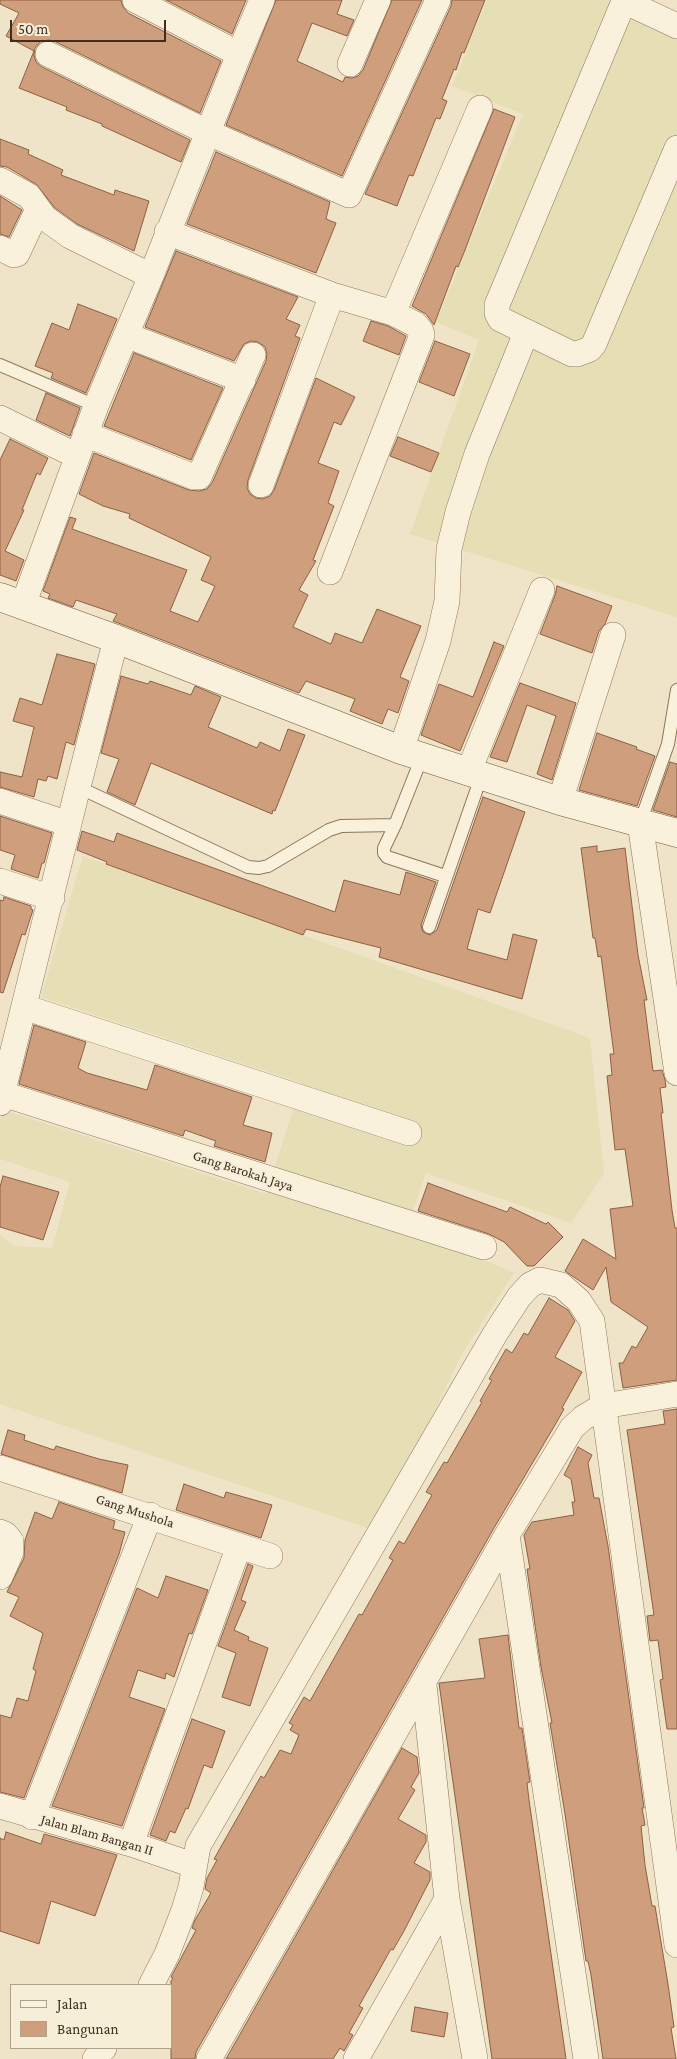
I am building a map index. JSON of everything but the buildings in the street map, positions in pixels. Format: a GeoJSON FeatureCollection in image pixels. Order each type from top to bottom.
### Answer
{"type":"FeatureCollection","features":[{"type":"Feature","properties":{"kind":"street"},"geometry":{"type":"LineString","coordinates":[[135,0],[238,54]]}},
{"type":"Feature","properties":{"kind":"street"},"geometry":{"type":"LineString","coordinates":[[262,0],[238,54],[151,276],[81,445],[11,601],[112,656],[475,775],[560,801],[677,833]]}},
{"type":"Feature","properties":{"kind":"street"},"geometry":{"type":"LineString","coordinates":[[350,64],[378,0]]}},
{"type":"Feature","properties":{"kind":"street"},"geometry":{"type":"LineString","coordinates":[[48,54],[208,132],[349,195],[438,0]]}},
{"type":"Feature","properties":{"kind":"street"},"geometry":{"type":"LineString","coordinates":[[677,26],[630,4],[622,6],[497,305],[496,312],[500,319],[572,354],[590,349],[594,344],[677,148]]}},
{"type":"Feature","properties":{"kind":"street"},"geometry":{"type":"LineString","coordinates":[[393,313],[480,108]]}},
{"type":"Feature","properties":{"kind":"street"},"geometry":{"type":"LineString","coordinates":[[0,180],[29,196],[45,218],[70,236],[151,276]]}},
{"type":"Feature","properties":{"kind":"street"},"geometry":{"type":"LineString","coordinates":[[0,248],[14,255],[17,254],[38,209]]}},
{"type":"Feature","properties":{"kind":"street"},"geometry":{"type":"LineString","coordinates":[[167,232],[332,295],[393,313],[415,324],[420,329],[422,334],[330,572]]}},
{"type":"Feature","properties":{"kind":"street"},"geometry":{"type":"LineString","coordinates":[[261,486],[332,295]]}},
{"type":"Feature","properties":{"kind":"street"},"geometry":{"type":"LineString","coordinates":[[411,753],[447,601],[449,549],[458,512],[477,454],[526,333]]}},
{"type":"Feature","properties":{"kind":"street"},"geometry":{"type":"LineString","coordinates":[[126,335],[243,380]]}},
{"type":"Feature","properties":{"kind":"street"},"geometry":{"type":"LineString","coordinates":[[0,418],[81,445],[199,477],[253,355]]}},
{"type":"Feature","properties":{"kind":"street"},"geometry":{"type":"LineString","coordinates":[[475,775],[542,590]]}},
{"type":"Feature","properties":{"kind":"street"},"geometry":{"type":"LineString","coordinates":[[560,801],[613,635]]}},
{"type":"Feature","properties":{"kind":"street"},"geometry":{"type":"LineString","coordinates":[[1,1099],[112,656]]}},
{"type":"Feature","properties":{"kind":"street"},"geometry":{"type":"LineString","coordinates":[[0,801],[69,824]]}},
{"type":"Feature","properties":{"kind":"street"},"geometry":{"type":"LineString","coordinates":[[640,823],[677,1073]]}},
{"type":"Feature","properties":{"kind":"street"},"geometry":{"type":"LineString","coordinates":[[0,881],[52,898]]}},
{"type":"Feature","properties":{"kind":"street"},"geometry":{"type":"LineString","coordinates":[[24,1007],[409,1133]]}},
{"type":"Feature","properties":{"kind":"street","name":"Gang Barokah Jaya"},"geometry":{"type":"LineString","coordinates":[[1,1099],[484,1247]]}},
{"type":"Feature","properties":{"kind":"street"},"geometry":{"type":"LineString","coordinates":[[152,1984],[167,1954],[191,1887],[184,1862],[198,1846],[495,1334],[519,1297],[530,1285],[540,1280],[561,1285],[579,1301],[592,1321],[677,1945]]}},
{"type":"Feature","properties":{"kind":"street"},"geometry":{"type":"LineString","coordinates":[[209,2059],[424,1685],[507,1535],[572,1428],[583,1418],[603,1406],[677,1394]]}},
{"type":"Feature","properties":{"kind":"street","name":"Gang Mushola"},"geometry":{"type":"LineString","coordinates":[[0,1468],[150,1515],[270,1556]]}},
{"type":"Feature","properties":{"kind":"street"},"geometry":{"type":"LineString","coordinates":[[32,1816],[150,1515]]}},
{"type":"Feature","properties":{"kind":"street"},"geometry":{"type":"LineString","coordinates":[[0,1532],[5,1534],[11,1541],[11,1552],[0,1577]]}},
{"type":"Feature","properties":{"kind":"street"},"geometry":{"type":"LineString","coordinates":[[507,1535],[586,2059]]}},
{"type":"Feature","properties":{"kind":"street"},"geometry":{"type":"LineString","coordinates":[[130,1844],[239,1546]]}},
{"type":"Feature","properties":{"kind":"street"},"geometry":{"type":"LineString","coordinates":[[424,1685],[447,1899],[475,2059]]}},
{"type":"Feature","properties":{"kind":"street","name":"Jalan Blam Bangan II"},"geometry":{"type":"LineString","coordinates":[[0,1806],[184,1862]]}},
{"type":"Feature","properties":{"kind":"street"},"geometry":{"type":"LineString","coordinates":[[356,2059],[447,1899]]}},
{"type":"Feature","properties":{"kind":"street"},"geometry":{"type":"LineString","coordinates":[[95,2059],[103,2049]]}},
{"type":"Feature","properties":{"kind":"lane"},"geometry":{"type":"LineString","coordinates":[[0,365],[96,406]]}},
{"type":"Feature","properties":{"kind":"lane"},"geometry":{"type":"LineString","coordinates":[[640,823],[668,744],[677,690]]}},
{"type":"Feature","properties":{"kind":"lane"},"geometry":{"type":"LineString","coordinates":[[411,753],[395,825],[384,848],[387,857],[446,876]]}},
{"type":"Feature","properties":{"kind":"lane"},"geometry":{"type":"LineString","coordinates":[[429,927],[475,775]]}},
{"type":"Feature","properties":{"kind":"lane"},"geometry":{"type":"LineString","coordinates":[[78,787],[248,867],[259,868],[268,866],[330,830],[342,826],[395,825]]}},
{"type":"Feature","properties":{"kind":"shaded area"},"geometry":{"type":"Polygon","coordinates":[[[487,0],[649,0],[677,14],[677,617],[410,534],[479,340],[436,322],[523,114],[452,86],[487,0]]]}},
{"type":"Feature","properties":{"kind":"shaded area"},"geometry":{"type":"Polygon","coordinates":[[[83,856],[590,1038],[604,1173],[571,1223],[426,1173],[407,1227],[514,1273],[461,1356],[376,1531],[0,1404],[0,1234],[13,1246],[52,1248],[70,1182],[0,1159],[0,1121],[3,1110],[266,1194],[302,1083],[41,997],[83,856]]]}}]}
